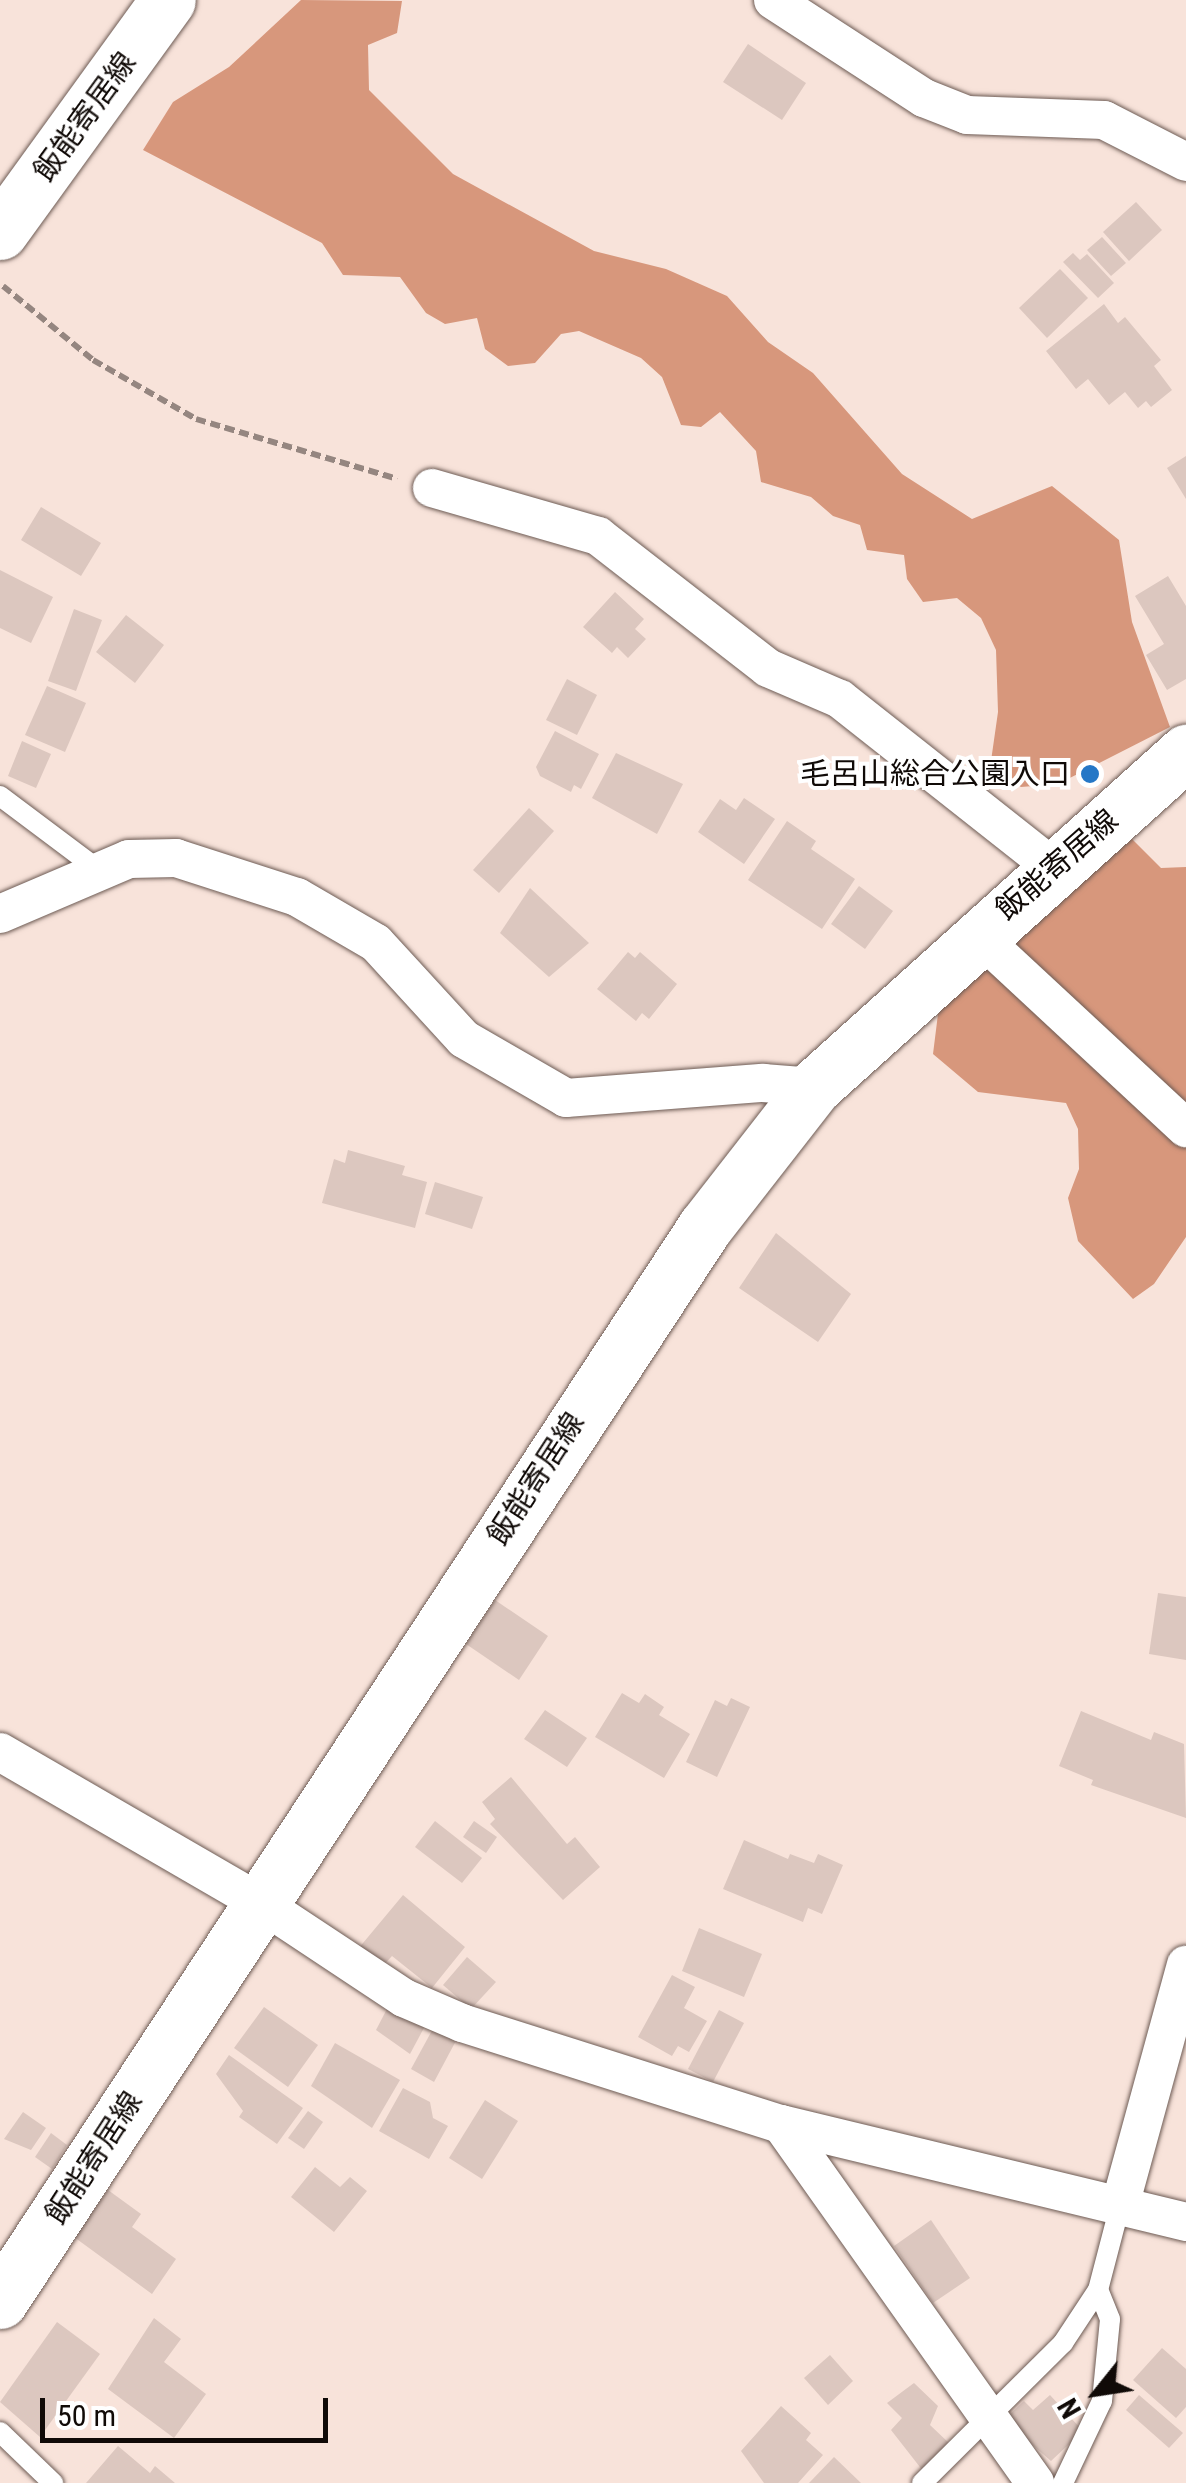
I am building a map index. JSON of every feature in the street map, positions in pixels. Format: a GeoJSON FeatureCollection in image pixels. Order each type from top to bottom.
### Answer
{"type":"FeatureCollection","features":[{"type":"Feature","properties":{"kind":"main road","name":"飯能寄居線"},"geometry":{"type":"LineString","coordinates":[[0,232],[168,0]]}},
{"type":"Feature","properties":{"kind":"main road","name":"飯能寄居線"},"geometry":{"type":"LineString","coordinates":[[0,2301],[618,1354],[814,1086],[1186,752]]}},
{"type":"Feature","properties":{"kind":"street"},"geometry":{"type":"LineString","coordinates":[[773,0],[924,98],[967,115],[1104,120],[1186,162]]}},
{"type":"Feature","properties":{"kind":"street"},"geometry":{"type":"LineString","coordinates":[[432,488],[598,536],[768,668],[840,699],[1055,868]]}},
{"type":"Feature","properties":{"kind":"street"},"geometry":{"type":"LineString","coordinates":[[0,914],[130,860],[176,858],[298,897],[376,943],[464,1039],[566,1098],[762,1083],[814,1086]]}},
{"type":"Feature","properties":{"kind":"street"},"geometry":{"type":"LineString","coordinates":[[978,935],[1186,1128]]}},
{"type":"Feature","properties":{"kind":"street"},"geometry":{"type":"LineString","coordinates":[[0,1752],[262,1904],[404,1998],[781,2124],[1121,2202],[1186,2222]]}},
{"type":"Feature","properties":{"kind":"street"},"geometry":{"type":"LineString","coordinates":[[1121,2202],[1186,1964]]}},
{"type":"Feature","properties":{"kind":"street"},"geometry":{"type":"LineString","coordinates":[[781,2124],[1034,2483]]}},
{"type":"Feature","properties":{"kind":"lane"},"geometry":{"type":"LineString","coordinates":[[0,796],[100,872]]}},
{"type":"Feature","properties":{"kind":"lane"},"geometry":{"type":"LineString","coordinates":[[922,2483],[990,2420],[1063,2343],[1098,2290],[1121,2202]]}},
{"type":"Feature","properties":{"kind":"lane"},"geometry":{"type":"LineString","coordinates":[[1064,2483],[1088,2441],[1110,2360],[1110,2319],[1098,2290]]}},
{"type":"Feature","properties":{"kind":"lane"},"geometry":{"type":"LineString","coordinates":[[0,2432],[53,2483]]}},
{"type":"Feature","properties":{"kind":"path"},"geometry":{"type":"LineString","coordinates":[[3,286],[93,360],[196,419],[305,456],[432,488]]}},
{"type":"Feature","properties":{"kind":"shaded area"},"geometry":{"type":"Polygon","coordinates":[[[301,0],[402,1],[397,33],[368,45],[369,90],[453,174],[594,251],[666,269],[727,296],[768,342],[813,373],[902,474],[972,519],[1052,486],[1119,540],[1132,622],[1170,727],[1058,784],[1021,787],[990,768],[998,712],[996,650],[981,618],[957,598],[923,602],[907,579],[904,555],[867,550],[860,525],[833,516],[811,497],[761,482],[756,451],[720,412],[701,427],[681,425],[662,377],[641,358],[579,331],[561,334],[535,363],[508,366],[485,349],[477,318],[445,324],[426,313],[400,277],[343,275],[322,243],[143,150],[173,102],[229,67],[301,0]]]}},
{"type":"Feature","properties":{"kind":"shaded area"},"geometry":{"type":"Polygon","coordinates":[[[1132,839],[1161,868],[1186,867],[1186,1237],[1154,1284],[1133,1299],[1078,1241],[1068,1198],[1079,1169],[1078,1129],[1066,1103],[978,1092],[933,1054],[938,1014],[970,974],[1132,839]]]}},
{"type":"Feature","properties":{"kind":"building"},"geometry":{"type":"Polygon","coordinates":[[[748,44],[806,83],[782,120],[723,82],[748,44]]]}},
{"type":"Feature","properties":{"kind":"building"},"geometry":{"type":"Polygon","coordinates":[[[1136,202],[1162,230],[1129,261],[1103,232],[1136,202]]]}},
{"type":"Feature","properties":{"kind":"building"},"geometry":{"type":"Polygon","coordinates":[[[1102,237],[1126,263],[1111,276],[1087,250],[1102,237]]]}},
{"type":"Feature","properties":{"kind":"building"},"geometry":{"type":"Polygon","coordinates":[[[1073,253],[1080,260],[1087,254],[1114,283],[1098,298],[1063,262],[1073,253]]]}},
{"type":"Feature","properties":{"kind":"building"},"geometry":{"type":"Polygon","coordinates":[[[1060,269],[1088,298],[1047,338],[1019,308],[1060,269]]]}},
{"type":"Feature","properties":{"kind":"building"},"geometry":{"type":"Polygon","coordinates":[[[1104,304],[1118,323],[1125,317],[1161,360],[1154,366],[1172,390],[1151,407],[1146,401],[1138,408],[1125,392],[1109,405],[1088,379],[1076,389],[1046,351],[1104,304]]]}},
{"type":"Feature","properties":{"kind":"building"},"geometry":{"type":"Polygon","coordinates":[[[1186,456],[1186,499],[1167,468],[1186,456]]]}},
{"type":"Feature","properties":{"kind":"building"},"geometry":{"type":"Polygon","coordinates":[[[41,507],[101,543],[81,576],[21,540],[41,507]]]}},
{"type":"Feature","properties":{"kind":"building"},"geometry":{"type":"Polygon","coordinates":[[[0,570],[53,597],[31,643],[0,628],[0,570]]]}},
{"type":"Feature","properties":{"kind":"building"},"geometry":{"type":"Polygon","coordinates":[[[1168,576],[1186,606],[1186,679],[1167,690],[1146,655],[1164,644],[1135,596],[1168,576]]]}},
{"type":"Feature","properties":{"kind":"building"},"geometry":{"type":"Polygon","coordinates":[[[615,592],[644,619],[635,629],[646,639],[628,658],[617,647],[612,653],[583,627],[615,592]]]}},
{"type":"Feature","properties":{"kind":"building"},"geometry":{"type":"Polygon","coordinates":[[[74,609],[102,620],[76,691],[48,681],[74,609]]]}},
{"type":"Feature","properties":{"kind":"building"},"geometry":{"type":"Polygon","coordinates":[[[126,615],[164,645],[135,683],[96,652],[126,615]]]}},
{"type":"Feature","properties":{"kind":"building"},"geometry":{"type":"Polygon","coordinates":[[[567,679],[597,695],[577,735],[546,720],[567,679]]]}},
{"type":"Feature","properties":{"kind":"building"},"geometry":{"type":"Polygon","coordinates":[[[47,686],[86,703],[65,752],[25,735],[47,686]]]}},
{"type":"Feature","properties":{"kind":"building"},"geometry":{"type":"Polygon","coordinates":[[[555,731],[599,754],[581,789],[574,785],[571,792],[540,776],[536,767],[555,731]]]}},
{"type":"Feature","properties":{"kind":"building"},"geometry":{"type":"Polygon","coordinates":[[[22,741],[51,754],[36,788],[8,776],[22,741]]]}},
{"type":"Feature","properties":{"kind":"building"},"geometry":{"type":"Polygon","coordinates":[[[616,753],[683,784],[657,834],[592,798],[616,753]]]}},
{"type":"Feature","properties":{"kind":"building"},"geometry":{"type":"Polygon","coordinates":[[[744,798],[775,819],[744,864],[698,832],[720,799],[736,810],[744,798]]]}},
{"type":"Feature","properties":{"kind":"building"},"geometry":{"type":"Polygon","coordinates":[[[529,808],[554,831],[499,893],[473,870],[529,808]]]}},
{"type":"Feature","properties":{"kind":"building"},"geometry":{"type":"Polygon","coordinates":[[[787,821],[816,841],[811,849],[855,879],[822,929],[748,880],[787,821]]]}},
{"type":"Feature","properties":{"kind":"building"},"geometry":{"type":"Polygon","coordinates":[[[859,886],[893,911],[865,949],[831,924],[859,886]]]}},
{"type":"Feature","properties":{"kind":"building"},"geometry":{"type":"Polygon","coordinates":[[[530,888],[589,943],[549,977],[500,933],[530,888]]]}},
{"type":"Feature","properties":{"kind":"building"},"geometry":{"type":"Polygon","coordinates":[[[628,952],[635,958],[640,952],[677,984],[649,1019],[642,1013],[636,1021],[597,989],[628,952]]]}},
{"type":"Feature","properties":{"kind":"building"},"geometry":{"type":"Polygon","coordinates":[[[348,1150],[405,1166],[402,1175],[427,1182],[415,1228],[322,1203],[334,1159],[345,1163],[348,1150]]]}},
{"type":"Feature","properties":{"kind":"building"},"geometry":{"type":"Polygon","coordinates":[[[435,1182],[483,1197],[472,1229],[425,1214],[435,1182]]]}},
{"type":"Feature","properties":{"kind":"building"},"geometry":{"type":"Polygon","coordinates":[[[776,1233],[851,1294],[818,1342],[739,1288],[776,1233]]]}},
{"type":"Feature","properties":{"kind":"building"},"geometry":{"type":"Polygon","coordinates":[[[1158,1593],[1186,1597],[1186,1660],[1149,1654],[1158,1593]]]}},
{"type":"Feature","properties":{"kind":"building"},"geometry":{"type":"Polygon","coordinates":[[[495,1600],[548,1636],[519,1680],[466,1644],[495,1600]]]}},
{"type":"Feature","properties":{"kind":"building"},"geometry":{"type":"Polygon","coordinates":[[[622,1693],[639,1703],[645,1694],[664,1707],[659,1715],[690,1734],[664,1778],[595,1737],[622,1693]]]}},
{"type":"Feature","properties":{"kind":"building"},"geometry":{"type":"Polygon","coordinates":[[[731,1698],[750,1707],[717,1777],[686,1762],[715,1700],[727,1706],[731,1698]]]}},
{"type":"Feature","properties":{"kind":"building"},"geometry":{"type":"Polygon","coordinates":[[[545,1710],[587,1738],[567,1767],[524,1739],[545,1710]]]}},
{"type":"Feature","properties":{"kind":"building"},"geometry":{"type":"Polygon","coordinates":[[[1081,1711],[1151,1740],[1154,1732],[1184,1744],[1186,1818],[1091,1785],[1093,1780],[1059,1766],[1081,1711]]]}},
{"type":"Feature","properties":{"kind":"building"},"geometry":{"type":"Polygon","coordinates":[[[511,1777],[567,1844],[575,1837],[600,1867],[563,1900],[490,1824],[495,1819],[482,1802],[511,1777]]]}},
{"type":"Feature","properties":{"kind":"building"},"geometry":{"type":"Polygon","coordinates":[[[435,1821],[482,1858],[462,1883],[415,1847],[435,1821]]]}},
{"type":"Feature","properties":{"kind":"building"},"geometry":{"type":"Polygon","coordinates":[[[474,1821],[497,1837],[486,1853],[463,1837],[474,1821]]]}},
{"type":"Feature","properties":{"kind":"building"},"geometry":{"type":"Polygon","coordinates":[[[744,1840],[788,1859],[790,1854],[814,1863],[818,1854],[843,1865],[822,1914],[808,1908],[803,1922],[723,1889],[744,1840]]]}},
{"type":"Feature","properties":{"kind":"building"},"geometry":{"type":"Polygon","coordinates":[[[403,1895],[465,1947],[432,1988],[392,1956],[381,1968],[358,1949],[403,1895]]]}},
{"type":"Feature","properties":{"kind":"building"},"geometry":{"type":"Polygon","coordinates":[[[699,1928],[762,1954],[744,1997],[682,1971],[699,1928]]]}},
{"type":"Feature","properties":{"kind":"building"},"geometry":{"type":"Polygon","coordinates":[[[467,1957],[496,1982],[471,2009],[443,1985],[467,1957]]]}},
{"type":"Feature","properties":{"kind":"building"},"geometry":{"type":"Polygon","coordinates":[[[672,1975],[695,1987],[684,2008],[707,2021],[689,2052],[678,2046],[672,2056],[638,2037],[672,1975]]]}},
{"type":"Feature","properties":{"kind":"building"},"geometry":{"type":"Polygon","coordinates":[[[264,2007],[318,2045],[288,2087],[234,2048],[264,2007]]]}},
{"type":"Feature","properties":{"kind":"building"},"geometry":{"type":"Polygon","coordinates":[[[388,2007],[425,2026],[410,2054],[376,2030],[388,2007]]]}},
{"type":"Feature","properties":{"kind":"building"},"geometry":{"type":"Polygon","coordinates":[[[719,2010],[744,2023],[713,2082],[688,2069],[719,2010]]]}},
{"type":"Feature","properties":{"kind":"building"},"geometry":{"type":"Polygon","coordinates":[[[435,2025],[458,2037],[434,2082],[411,2069],[435,2025]]]}},
{"type":"Feature","properties":{"kind":"building"},"geometry":{"type":"Polygon","coordinates":[[[335,2043],[400,2080],[372,2128],[311,2086],[335,2043]]]}},
{"type":"Feature","properties":{"kind":"building"},"geometry":{"type":"Polygon","coordinates":[[[229,2055],[303,2108],[277,2144],[239,2117],[243,2111],[216,2074],[229,2055]]]}},
{"type":"Feature","properties":{"kind":"building"},"geometry":{"type":"Polygon","coordinates":[[[403,2088],[430,2102],[433,2118],[448,2126],[429,2159],[379,2131],[403,2088]]]}},
{"type":"Feature","properties":{"kind":"building"},"geometry":{"type":"Polygon","coordinates":[[[485,2100],[518,2121],[482,2179],[449,2158],[485,2100]]]}},
{"type":"Feature","properties":{"kind":"building"},"geometry":{"type":"Polygon","coordinates":[[[308,2111],[323,2122],[304,2149],[288,2138],[308,2111]]]}},
{"type":"Feature","properties":{"kind":"building"},"geometry":{"type":"Polygon","coordinates":[[[23,2112],[46,2128],[31,2150],[4,2139],[23,2112]]]}},
{"type":"Feature","properties":{"kind":"building"},"geometry":{"type":"Polygon","coordinates":[[[51,2133],[67,2145],[52,2169],[35,2157],[51,2133]]]}},
{"type":"Feature","properties":{"kind":"building"},"geometry":{"type":"Polygon","coordinates":[[[315,2167],[340,2187],[350,2177],[367,2191],[334,2232],[291,2197],[315,2167]]]}},
{"type":"Feature","properties":{"kind":"building"},"geometry":{"type":"Polygon","coordinates":[[[108,2190],[141,2214],[132,2227],[176,2259],[152,2294],[74,2237],[108,2190]]]}},
{"type":"Feature","properties":{"kind":"building"},"geometry":{"type":"Polygon","coordinates":[[[931,2220],[970,2278],[933,2303],[894,2246],[931,2220]]]}},
{"type":"Feature","properties":{"kind":"building"},"geometry":{"type":"Polygon","coordinates":[[[154,2318],[181,2339],[164,2362],[206,2394],[174,2438],[108,2389],[154,2318]]]}},
{"type":"Feature","properties":{"kind":"building"},"geometry":{"type":"Polygon","coordinates":[[[57,2322],[100,2354],[40,2437],[0,2402],[57,2322]]]}},
{"type":"Feature","properties":{"kind":"building"},"geometry":{"type":"Polygon","coordinates":[[[1162,2348],[1186,2369],[1186,2407],[1176,2418],[1133,2380],[1162,2348]]]}},
{"type":"Feature","properties":{"kind":"building"},"geometry":{"type":"Polygon","coordinates":[[[830,2355],[853,2381],[828,2405],[804,2378],[830,2355]]]}},
{"type":"Feature","properties":{"kind":"building"},"geometry":{"type":"Polygon","coordinates":[[[914,2383],[938,2406],[930,2425],[950,2444],[923,2471],[891,2430],[902,2418],[887,2403],[914,2383]]]}},
{"type":"Feature","properties":{"kind":"building"},"geometry":{"type":"Polygon","coordinates":[[[1050,2395],[1083,2431],[1051,2461],[1004,2420],[1024,2401],[1033,2410],[1050,2395]]]}},
{"type":"Feature","properties":{"kind":"building"},"geometry":{"type":"Polygon","coordinates":[[[1139,2395],[1183,2433],[1169,2448],[1126,2410],[1139,2395]]]}},
{"type":"Feature","properties":{"kind":"building"},"geometry":{"type":"Polygon","coordinates":[[[781,2406],[811,2433],[806,2440],[823,2455],[798,2483],[764,2483],[741,2451],[781,2406]]]}},
{"type":"Feature","properties":{"kind":"building"},"geometry":{"type":"Polygon","coordinates":[[[118,2446],[150,2473],[155,2466],[175,2483],[86,2483],[118,2446]]]}},
{"type":"Feature","properties":{"kind":"building"},"geometry":{"type":"Polygon","coordinates":[[[834,2457],[861,2483],[809,2483],[834,2457]]]}},
{"type":"Feature","properties":{"kind":"place","name":"毛呂山総合公園入口"},"geometry":{"type":"Point","coordinates":[1090,774]}}]}
